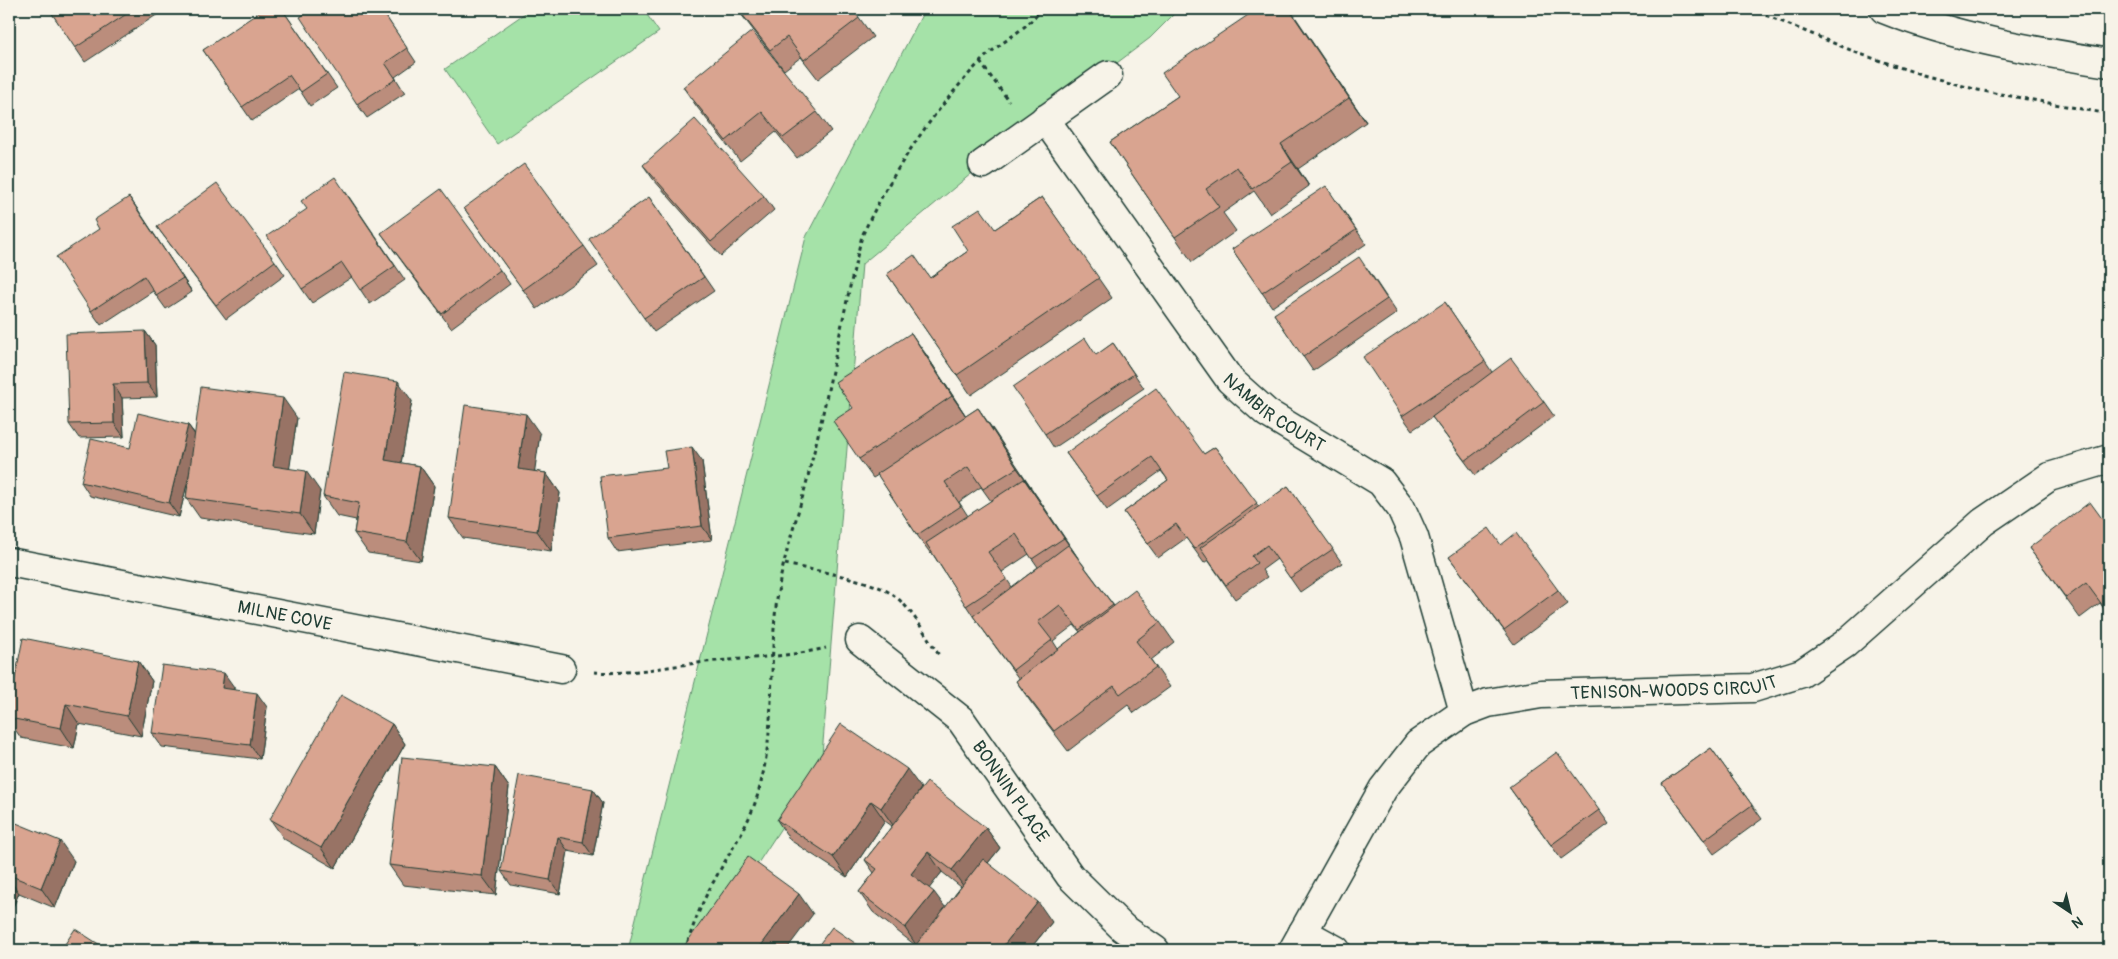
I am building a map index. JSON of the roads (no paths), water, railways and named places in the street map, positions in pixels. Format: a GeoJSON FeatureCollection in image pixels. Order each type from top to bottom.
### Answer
{"type":"FeatureCollection","features":[{"type":"Feature","properties":{"kind":"street"},"geometry":{"type":"LineString","coordinates":[[1884,9],[1905,17],[2028,50],[2109,63]]}},
{"type":"Feature","properties":{"kind":"street"},"geometry":{"type":"LineString","coordinates":[[983,164],[1108,75]]}},
{"type":"Feature","properties":{"kind":"street","name":"NAMBIR COURT"},"geometry":{"type":"LineString","coordinates":[[1038,124],[1230,380],[1267,413],[1381,482],[1401,508],[1414,537],[1464,712]]}},
{"type":"Feature","properties":{"kind":"street","name":"TENISON-WOODS CIRCUIT"},"geometry":{"type":"LineString","coordinates":[[1298,941],[1383,789],[1418,744],[1464,712],[1488,703],[1541,694],[1752,688],[1802,673],[1845,644],[1982,522],[2049,477],[2109,459]]}},
{"type":"Feature","properties":{"kind":"street","name":"MILNE COVE"},"geometry":{"type":"LineString","coordinates":[[9,562],[562,669]]}},
{"type":"Feature","properties":{"kind":"street","name":"BONNIN PLACE"},"geometry":{"type":"LineString","coordinates":[[860,640],[961,720],[1070,876],[1123,928],[1154,950]]}},
{"type":"Feature","properties":{"kind":"street"},"geometry":{"type":"LineString","coordinates":[[1298,941],[1336,950]]}}]}
